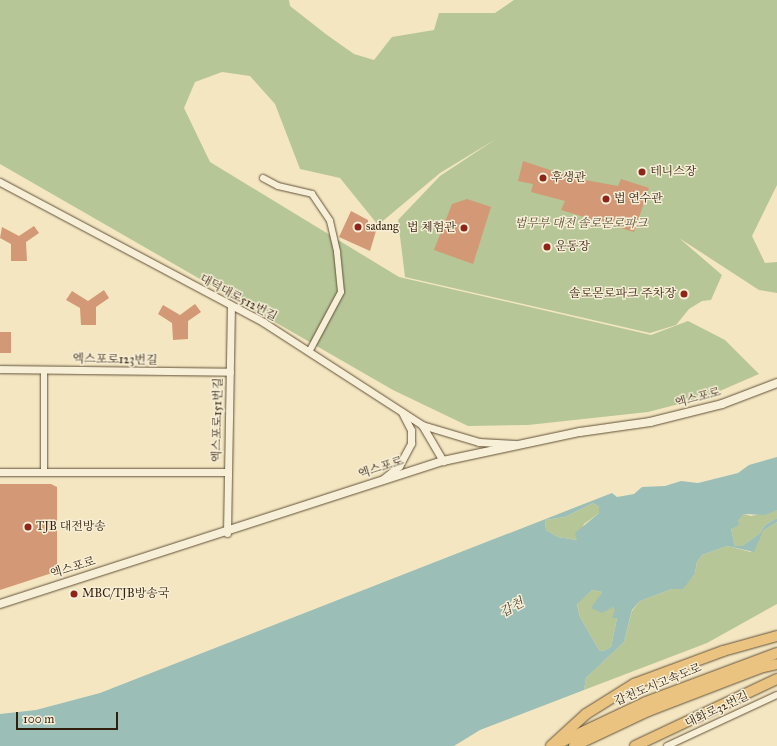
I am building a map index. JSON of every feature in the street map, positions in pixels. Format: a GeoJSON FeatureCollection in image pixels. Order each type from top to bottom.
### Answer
{"type":"FeatureCollection","features":[{"type":"Feature","properties":{"kind":"highway"},"geometry":{"type":"LineString","coordinates":[[552,746],[586,714],[634,684],[723,651],[777,636]]}},
{"type":"Feature","properties":{"kind":"highway","name":"갑천도시고속도로"},"geometry":{"type":"LineString","coordinates":[[552,746],[777,652]]}},
{"type":"Feature","properties":{"kind":"highway","name":"갑천도시고속도로"},"geometry":{"type":"LineString","coordinates":[[574,746],[647,707],[760,668],[777,664]]}},
{"type":"Feature","properties":{"kind":"highway"},"geometry":{"type":"LineString","coordinates":[[635,746],[777,679]]}},
{"type":"Feature","properties":{"kind":"main road","name":"엑스포로"},"geometry":{"type":"LineString","coordinates":[[0,604],[227,533],[383,479],[443,461],[517,444],[650,422],[722,404],[777,383]]}},
{"type":"Feature","properties":{"kind":"street"},"geometry":{"type":"LineString","coordinates":[[263,178],[278,186],[312,194],[330,221],[338,258],[341,292],[309,352]]}},
{"type":"Feature","properties":{"kind":"street","name":"대덕대로512번길"},"geometry":{"type":"LineString","coordinates":[[0,182],[231,307],[263,322],[422,425],[443,461]]}},
{"type":"Feature","properties":{"kind":"street","name":"엑스포로151번길"},"geometry":{"type":"LineString","coordinates":[[227,533],[231,307]]}},
{"type":"Feature","properties":{"kind":"street","name":"엑스포로123번길"},"geometry":{"type":"LineString","coordinates":[[0,369],[230,372]]}},
{"type":"Feature","properties":{"kind":"street"},"geometry":{"type":"LineString","coordinates":[[44,370],[44,472]]}},
{"type":"Feature","properties":{"kind":"street"},"geometry":{"type":"LineString","coordinates":[[383,479],[398,466],[411,443],[411,430],[401,410]]}},
{"type":"Feature","properties":{"kind":"street"},"geometry":{"type":"LineString","coordinates":[[422,425],[479,442],[517,444]]}},
{"type":"Feature","properties":{"kind":"street"},"geometry":{"type":"LineString","coordinates":[[0,472],[228,472]]}},
{"type":"Feature","properties":{"kind":"street","name":"대화로32번길"},"geometry":{"type":"LineString","coordinates":[[667,746],[777,695]]}},
{"type":"Feature","properties":{"kind":"green space","name":"법무부 대전 솔로몬로파크"},"geometry":{"type":"Polygon","coordinates":[[[0,0],[289,0],[290,6],[327,35],[354,54],[374,60],[392,37],[434,30],[439,13],[495,13],[514,0],[777,0],[777,185],[752,236],[765,263],[777,262],[777,293],[759,290],[679,238],[722,275],[711,300],[702,301],[689,309],[676,325],[650,333],[405,277],[398,220],[440,176],[496,139],[440,173],[378,225],[340,178],[300,169],[275,104],[250,76],[222,72],[195,82],[184,108],[210,162],[399,277],[651,335],[688,321],[725,340],[759,374],[706,397],[648,412],[528,425],[468,426],[393,390],[0,164],[0,0]]]}},
{"type":"Feature","properties":{"kind":"green space"},"geometry":{"type":"Polygon","coordinates":[[[593,503],[599,507],[599,513],[584,524],[577,540],[558,537],[546,530],[545,520],[565,517],[593,503]]]}},
{"type":"Feature","properties":{"kind":"green space"},"geometry":{"type":"Polygon","coordinates":[[[777,510],[777,518],[765,525],[760,533],[742,546],[735,546],[731,529],[744,514],[751,516],[777,510]]]}},
{"type":"Feature","properties":{"kind":"green space"},"geometry":{"type":"Polygon","coordinates":[[[777,522],[777,604],[707,643],[584,690],[586,678],[624,642],[632,611],[640,601],[672,589],[695,573],[697,562],[702,555],[727,546],[751,552],[763,531],[777,522]]]}},
{"type":"Feature","properties":{"kind":"green space"},"geometry":{"type":"Polygon","coordinates":[[[592,590],[602,592],[592,608],[613,607],[616,610],[613,618],[617,618],[611,647],[603,651],[599,650],[580,617],[577,603],[592,590]]]}},
{"type":"Feature","properties":{"kind":"water","name":"갑천"},"geometry":{"type":"Polygon","coordinates":[[[777,457],[777,510],[765,515],[744,514],[738,521],[739,525],[731,529],[735,546],[742,546],[760,533],[765,525],[777,518],[777,522],[763,531],[754,552],[727,546],[702,555],[697,562],[695,573],[683,589],[672,589],[640,601],[632,610],[624,642],[586,678],[584,690],[480,730],[454,746],[0,746],[0,714],[36,710],[100,693],[612,493],[617,497],[634,494],[642,487],[665,486],[681,481],[698,483],[738,473],[749,465],[777,457]],[[593,503],[565,517],[545,520],[546,530],[558,537],[577,540],[575,533],[599,513],[599,507],[593,503]],[[592,590],[577,604],[580,617],[599,650],[603,651],[611,647],[617,618],[612,618],[615,610],[613,607],[602,613],[591,608],[602,592],[592,590]]]}},
{"type":"Feature","properties":{"kind":"building","name":"법 연수관"},"geometry":{"type":"Polygon","coordinates":[[[523,161],[574,178],[618,186],[621,179],[649,188],[634,232],[561,210],[565,201],[531,192],[533,184],[518,181],[523,161]]]}},
{"type":"Feature","properties":{"kind":"building","name":"법 체험관"},"geometry":{"type":"Polygon","coordinates":[[[467,199],[491,207],[473,264],[434,250],[452,204],[467,199]]]}},
{"type":"Feature","properties":{"kind":"building","name":"sadang"},"geometry":{"type":"Polygon","coordinates":[[[351,211],[368,220],[368,224],[376,231],[370,251],[339,237],[351,211]]]}},
{"type":"Feature","properties":{"kind":"building"},"geometry":{"type":"Polygon","coordinates":[[[34,226],[39,233],[26,242],[27,261],[11,261],[11,244],[0,238],[2,227],[19,236],[34,226]]]}},
{"type":"Feature","properties":{"kind":"building"},"geometry":{"type":"Polygon","coordinates":[[[104,290],[109,298],[96,307],[96,325],[81,325],[80,308],[66,300],[72,291],[88,301],[104,290]]]}},
{"type":"Feature","properties":{"kind":"building"},"geometry":{"type":"Polygon","coordinates":[[[195,304],[201,312],[188,321],[188,339],[173,340],[172,323],[158,314],[163,305],[180,315],[195,304]]]}},
{"type":"Feature","properties":{"kind":"building"},"geometry":{"type":"Polygon","coordinates":[[[0,332],[11,332],[11,353],[0,353],[0,332]]]}},
{"type":"Feature","properties":{"kind":"building","name":"TJB 대전방송"},"geometry":{"type":"Polygon","coordinates":[[[0,484],[51,484],[57,487],[57,566],[52,573],[0,590],[0,484]]]}},
{"type":"Feature","properties":{"kind":"place","name":"테니스장"},"geometry":{"type":"Point","coordinates":[642,172]}},
{"type":"Feature","properties":{"kind":"place","name":"후생관"},"geometry":{"type":"Point","coordinates":[543,178]}},
{"type":"Feature","properties":{"kind":"place","name":"법 연수관"},"geometry":{"type":"Point","coordinates":[606,199]}},
{"type":"Feature","properties":{"kind":"place","name":"sadang"},"geometry":{"type":"Point","coordinates":[358,227]}},
{"type":"Feature","properties":{"kind":"place","name":"법 체험관"},"geometry":{"type":"Point","coordinates":[464,228]}},
{"type":"Feature","properties":{"kind":"place","name":"운동장"},"geometry":{"type":"Point","coordinates":[547,247]}},
{"type":"Feature","properties":{"kind":"place","name":"솔로몬로파크 주차장"},"geometry":{"type":"Point","coordinates":[684,294]}},
{"type":"Feature","properties":{"kind":"place","name":"TJB 대전방송"},"geometry":{"type":"Point","coordinates":[28,527]}},
{"type":"Feature","properties":{"kind":"place","name":"MBC/TJB방송국"},"geometry":{"type":"Point","coordinates":[74,594]}}]}
